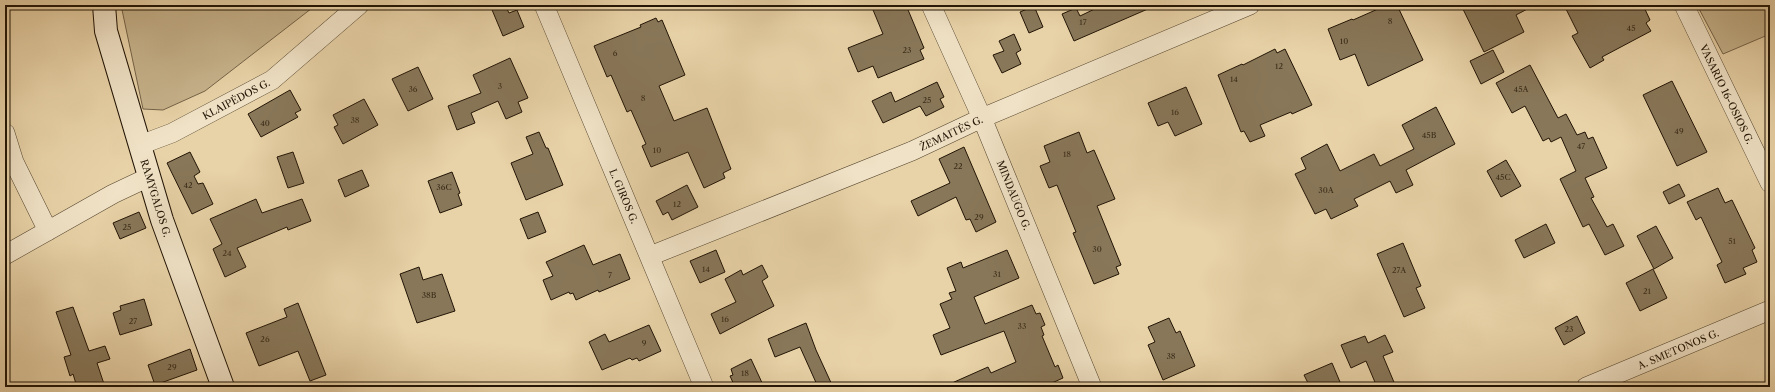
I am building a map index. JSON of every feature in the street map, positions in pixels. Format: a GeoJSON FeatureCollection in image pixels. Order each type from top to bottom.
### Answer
{"type":"FeatureCollection","features":[{"type":"Feature","properties":{"kind":"main road","name":"RAMYGALOS G."},"geometry":{"type":"LineString","coordinates":[[104,5],[106,31],[162,220],[223,387]]}},
{"type":"Feature","properties":{"kind":"street","name":"KLAIPĖDOS G."},"geometry":{"type":"LineString","coordinates":[[140,145],[172,133],[272,80],[359,5]]}},
{"type":"Feature","properties":{"kind":"street","name":"L. GIROS G."},"geometry":{"type":"LineString","coordinates":[[544,5],[704,387]]}},
{"type":"Feature","properties":{"kind":"street","name":"MINDAUGO G."},"geometry":{"type":"LineString","coordinates":[[931,5],[982,118],[1092,387]]}},
{"type":"Feature","properties":{"kind":"street","name":"ŽEMAITĖS G."},"geometry":{"type":"LineString","coordinates":[[650,256],[912,151],[982,118],[1250,5]]}},
{"type":"Feature","properties":{"kind":"street","name":"VASARIO 16-OSIOS G."},"geometry":{"type":"LineString","coordinates":[[1684,5],[1770,183]]}},
{"type":"Feature","properties":{"kind":"street"},"geometry":{"type":"LineString","coordinates":[[5,133],[14,162],[48,231]]}},
{"type":"Feature","properties":{"kind":"street"},"geometry":{"type":"LineString","coordinates":[[5,255],[113,194],[150,177]]}},
{"type":"Feature","properties":{"kind":"street","name":"A. SMETONOS G."},"geometry":{"type":"LineString","coordinates":[[1586,387],[1770,310]]}},
{"type":"Feature","properties":{"kind":"shaded area"},"geometry":{"type":"Polygon","coordinates":[[[121,5],[316,5],[205,91],[163,110],[143,109],[121,5]]]}},
{"type":"Feature","properties":{"kind":"shaded area"},"geometry":{"type":"Polygon","coordinates":[[[1697,5],[1770,5],[1770,34],[1723,54],[1697,5]]]}},
{"type":"Feature","properties":{"kind":"building"},"geometry":{"type":"Polygon","coordinates":[[[490,5],[505,5],[509,13],[517,10],[524,27],[503,36],[490,5]]]}},
{"type":"Feature","properties":{"kind":"building"},"geometry":{"type":"Polygon","coordinates":[[[871,5],[906,5],[924,48],[920,50],[924,59],[878,78],[873,66],[858,72],[848,48],[883,34],[871,5]]]}},
{"type":"Feature","properties":{"kind":"building"},"geometry":{"type":"Polygon","coordinates":[[[1103,5],[1157,5],[1074,41],[1062,14],[1076,8],[1080,16],[1103,5]]]}},
{"type":"Feature","properties":{"kind":"building"},"geometry":{"type":"Polygon","coordinates":[[[1387,5],[1397,5],[1423,60],[1368,86],[1355,54],[1340,60],[1328,29],[1387,5]]]}},
{"type":"Feature","properties":{"kind":"building"},"geometry":{"type":"Polygon","coordinates":[[[1461,5],[1535,5],[1516,15],[1524,32],[1484,52],[1461,5]]]}},
{"type":"Feature","properties":{"kind":"building"},"geometry":{"type":"Polygon","coordinates":[[[1564,5],[1643,5],[1650,20],[1646,23],[1651,31],[1602,57],[1604,60],[1590,68],[1572,36],[1578,33],[1564,5]]]}},
{"type":"Feature","properties":{"kind":"building"},"geometry":{"type":"Polygon","coordinates":[[[1034,6],[1043,27],[1029,33],[1020,12],[1034,6]]]}},
{"type":"Feature","properties":{"kind":"building"},"geometry":{"type":"Polygon","coordinates":[[[656,18],[658,22],[662,20],[685,75],[659,86],[674,121],[707,108],[731,169],[723,173],[725,178],[704,188],[688,152],[651,167],[642,146],[646,144],[631,110],[627,112],[611,75],[607,77],[594,46],[641,27],[640,25],[656,18]]]}},
{"type":"Feature","properties":{"kind":"building"},"geometry":{"type":"Polygon","coordinates":[[[1014,34],[1021,50],[1016,53],[1021,64],[1002,73],[993,55],[1004,51],[999,41],[1014,34]]]}},
{"type":"Feature","properties":{"kind":"building"},"geometry":{"type":"Polygon","coordinates":[[[1275,49],[1277,53],[1285,49],[1312,105],[1292,114],[1291,112],[1260,125],[1265,136],[1250,142],[1244,131],[1241,132],[1218,75],[1242,64],[1243,65],[1275,49]]]}},
{"type":"Feature","properties":{"kind":"building"},"geometry":{"type":"Polygon","coordinates":[[[1493,50],[1504,72],[1481,84],[1470,61],[1493,50]]]}},
{"type":"Feature","properties":{"kind":"building"},"geometry":{"type":"Polygon","coordinates":[[[510,58],[528,98],[518,102],[522,112],[506,119],[498,101],[471,113],[475,123],[457,130],[448,106],[481,93],[473,75],[510,58]]]}},
{"type":"Feature","properties":{"kind":"building"},"geometry":{"type":"Polygon","coordinates":[[[1530,65],[1558,118],[1566,114],[1577,135],[1585,132],[1588,139],[1593,137],[1607,168],[1585,178],[1594,197],[1591,198],[1607,227],[1613,224],[1624,246],[1605,255],[1589,224],[1583,227],[1560,179],[1576,171],[1561,137],[1551,142],[1549,138],[1543,141],[1525,106],[1512,113],[1496,83],[1530,65]]]}},
{"type":"Feature","properties":{"kind":"building"},"geometry":{"type":"Polygon","coordinates":[[[418,67],[433,99],[408,111],[392,79],[418,67]]]}},
{"type":"Feature","properties":{"kind":"building"},"geometry":{"type":"Polygon","coordinates":[[[1672,81],[1707,152],[1677,166],[1643,95],[1672,81]]]}},
{"type":"Feature","properties":{"kind":"building"},"geometry":{"type":"Polygon","coordinates":[[[937,82],[944,97],[940,99],[944,107],[926,116],[920,106],[883,123],[872,101],[891,92],[895,102],[937,82]]]}},
{"type":"Feature","properties":{"kind":"building"},"geometry":{"type":"Polygon","coordinates":[[[1186,87],[1202,124],[1175,136],[1168,122],[1158,126],[1148,103],[1186,87]]]}},
{"type":"Feature","properties":{"kind":"building"},"geometry":{"type":"Polygon","coordinates":[[[290,90],[301,110],[295,113],[298,117],[261,137],[248,114],[290,90]]]}},
{"type":"Feature","properties":{"kind":"building"},"geometry":{"type":"Polygon","coordinates":[[[364,99],[378,125],[343,144],[334,127],[338,125],[333,115],[364,99]]]}},
{"type":"Feature","properties":{"kind":"building"},"geometry":{"type":"Polygon","coordinates":[[[1436,107],[1455,144],[1406,170],[1413,185],[1396,193],[1390,181],[1354,199],[1358,206],[1331,219],[1326,209],[1315,214],[1295,174],[1306,169],[1301,158],[1327,144],[1340,171],[1374,154],[1380,166],[1414,149],[1402,125],[1436,107]]]}},
{"type":"Feature","properties":{"kind":"building"},"geometry":{"type":"Polygon","coordinates":[[[539,132],[546,148],[548,148],[563,185],[526,200],[511,163],[533,154],[526,137],[539,132]]]}},
{"type":"Feature","properties":{"kind":"building"},"geometry":{"type":"Polygon","coordinates":[[[1079,132],[1087,153],[1094,150],[1115,199],[1097,206],[1121,265],[1116,267],[1119,274],[1094,284],[1073,233],[1076,232],[1057,185],[1049,188],[1040,166],[1050,162],[1044,146],[1079,132]]]}},
{"type":"Feature","properties":{"kind":"building"},"geometry":{"type":"Polygon","coordinates":[[[964,147],[996,222],[976,232],[970,219],[966,220],[956,197],[918,216],[911,201],[950,183],[939,159],[964,147]]]}},
{"type":"Feature","properties":{"kind":"building"},"geometry":{"type":"Polygon","coordinates":[[[190,152],[200,172],[194,176],[198,184],[203,183],[213,204],[192,214],[167,163],[190,152]]]}},
{"type":"Feature","properties":{"kind":"building"},"geometry":{"type":"Polygon","coordinates":[[[293,152],[304,183],[288,188],[277,157],[293,152]]]}},
{"type":"Feature","properties":{"kind":"building"},"geometry":{"type":"Polygon","coordinates":[[[1506,160],[1521,186],[1501,197],[1487,171],[1506,160]]]}},
{"type":"Feature","properties":{"kind":"building"},"geometry":{"type":"Polygon","coordinates":[[[362,170],[369,186],[345,197],[338,180],[362,170]]]}},
{"type":"Feature","properties":{"kind":"building"},"geometry":{"type":"Polygon","coordinates":[[[452,172],[460,193],[458,194],[462,205],[440,213],[428,181],[452,172]]]}},
{"type":"Feature","properties":{"kind":"building"},"geometry":{"type":"Polygon","coordinates":[[[1679,184],[1685,196],[1669,204],[1663,192],[1679,184]]]}},
{"type":"Feature","properties":{"kind":"building"},"geometry":{"type":"Polygon","coordinates":[[[687,185],[698,207],[672,220],[668,212],[663,215],[656,201],[687,185]]]}},
{"type":"Feature","properties":{"kind":"building"},"geometry":{"type":"Polygon","coordinates":[[[1718,188],[1725,203],[1732,200],[1755,248],[1752,250],[1757,262],[1743,268],[1746,274],[1725,283],[1717,265],[1722,262],[1701,217],[1696,220],[1687,202],[1718,188]]]}},
{"type":"Feature","properties":{"kind":"building"},"geometry":{"type":"Polygon","coordinates":[[[256,199],[262,213],[302,199],[311,221],[288,230],[287,227],[237,248],[246,267],[225,277],[213,249],[222,244],[210,219],[256,199]]]}},
{"type":"Feature","properties":{"kind":"building"},"geometry":{"type":"Polygon","coordinates":[[[139,212],[146,228],[120,239],[113,223],[139,212]]]}},
{"type":"Feature","properties":{"kind":"building"},"geometry":{"type":"Polygon","coordinates":[[[538,212],[546,232],[528,239],[520,219],[538,212]]]}},
{"type":"Feature","properties":{"kind":"building"},"geometry":{"type":"Polygon","coordinates":[[[1546,224],[1555,243],[1524,258],[1515,240],[1546,224]]]}},
{"type":"Feature","properties":{"kind":"building"},"geometry":{"type":"Polygon","coordinates":[[[1656,226],[1673,258],[1654,269],[1637,236],[1656,226]]]}},
{"type":"Feature","properties":{"kind":"building"},"geometry":{"type":"Polygon","coordinates":[[[1403,243],[1421,286],[1416,288],[1425,308],[1404,317],[1377,254],[1403,243]]]}},
{"type":"Feature","properties":{"kind":"building"},"geometry":{"type":"Polygon","coordinates":[[[584,245],[593,265],[620,254],[630,279],[599,292],[598,290],[576,300],[573,293],[570,294],[569,292],[551,300],[543,280],[553,276],[546,262],[584,245]]]}},
{"type":"Feature","properties":{"kind":"building"},"geometry":{"type":"Polygon","coordinates":[[[716,250],[725,272],[700,283],[690,261],[716,250]]]}},
{"type":"Feature","properties":{"kind":"building"},"geometry":{"type":"Polygon","coordinates":[[[1007,250],[1019,278],[974,297],[985,324],[1032,305],[1036,314],[1040,313],[1045,325],[1041,327],[1044,335],[1042,336],[1055,367],[1058,365],[1063,378],[1043,387],[943,387],[988,367],[991,373],[1016,362],[1004,331],[941,355],[933,335],[950,328],[940,304],[952,299],[949,293],[956,291],[947,268],[961,262],[963,268],[1007,250]]]}},
{"type":"Feature","properties":{"kind":"building"},"geometry":{"type":"Polygon","coordinates":[[[762,265],[768,277],[762,281],[774,306],[720,334],[711,314],[736,302],[725,279],[741,270],[743,275],[762,265]]]}},
{"type":"Feature","properties":{"kind":"building"},"geometry":{"type":"Polygon","coordinates":[[[419,267],[423,280],[442,274],[455,311],[417,323],[400,274],[419,267]]]}},
{"type":"Feature","properties":{"kind":"building"},"geometry":{"type":"Polygon","coordinates":[[[1653,269],[1667,298],[1640,311],[1626,283],[1653,269]]]}},
{"type":"Feature","properties":{"kind":"building"},"geometry":{"type":"Polygon","coordinates":[[[144,299],[152,325],[120,335],[113,313],[121,310],[120,306],[144,299]]]}},
{"type":"Feature","properties":{"kind":"building"},"geometry":{"type":"Polygon","coordinates":[[[298,303],[326,375],[310,381],[298,351],[259,366],[246,333],[287,317],[284,309],[298,303]]]}},
{"type":"Feature","properties":{"kind":"building"},"geometry":{"type":"Polygon","coordinates":[[[73,307],[89,351],[105,346],[110,359],[97,363],[105,387],[77,387],[73,374],[70,376],[64,357],[71,355],[56,312],[73,307]]]}},
{"type":"Feature","properties":{"kind":"building"},"geometry":{"type":"Polygon","coordinates":[[[1577,316],[1585,333],[1564,345],[1555,328],[1577,316]]]}},
{"type":"Feature","properties":{"kind":"building"},"geometry":{"type":"Polygon","coordinates":[[[1169,318],[1176,333],[1180,331],[1195,366],[1163,380],[1148,345],[1155,342],[1148,327],[1169,318]]]}},
{"type":"Feature","properties":{"kind":"building"},"geometry":{"type":"Polygon","coordinates":[[[806,323],[816,350],[833,387],[818,387],[800,347],[775,357],[768,339],[806,323]]]}},
{"type":"Feature","properties":{"kind":"building"},"geometry":{"type":"Polygon","coordinates":[[[649,325],[661,351],[639,361],[637,358],[632,360],[630,358],[602,370],[589,342],[605,334],[609,342],[649,325]]]}},
{"type":"Feature","properties":{"kind":"building"},"geometry":{"type":"Polygon","coordinates":[[[1385,335],[1393,352],[1383,356],[1396,387],[1377,387],[1366,361],[1351,368],[1341,345],[1365,336],[1368,343],[1385,335]]]}},
{"type":"Feature","properties":{"kind":"building"},"geometry":{"type":"Polygon","coordinates":[[[190,349],[197,370],[155,385],[148,365],[190,349]]]}},
{"type":"Feature","properties":{"kind":"building"},"geometry":{"type":"Polygon","coordinates":[[[751,359],[764,387],[735,387],[730,376],[733,375],[731,369],[751,359]]]}},
{"type":"Feature","properties":{"kind":"building"},"geometry":{"type":"Polygon","coordinates":[[[1332,363],[1340,382],[1329,387],[1310,387],[1304,375],[1332,363]]]}}]}
